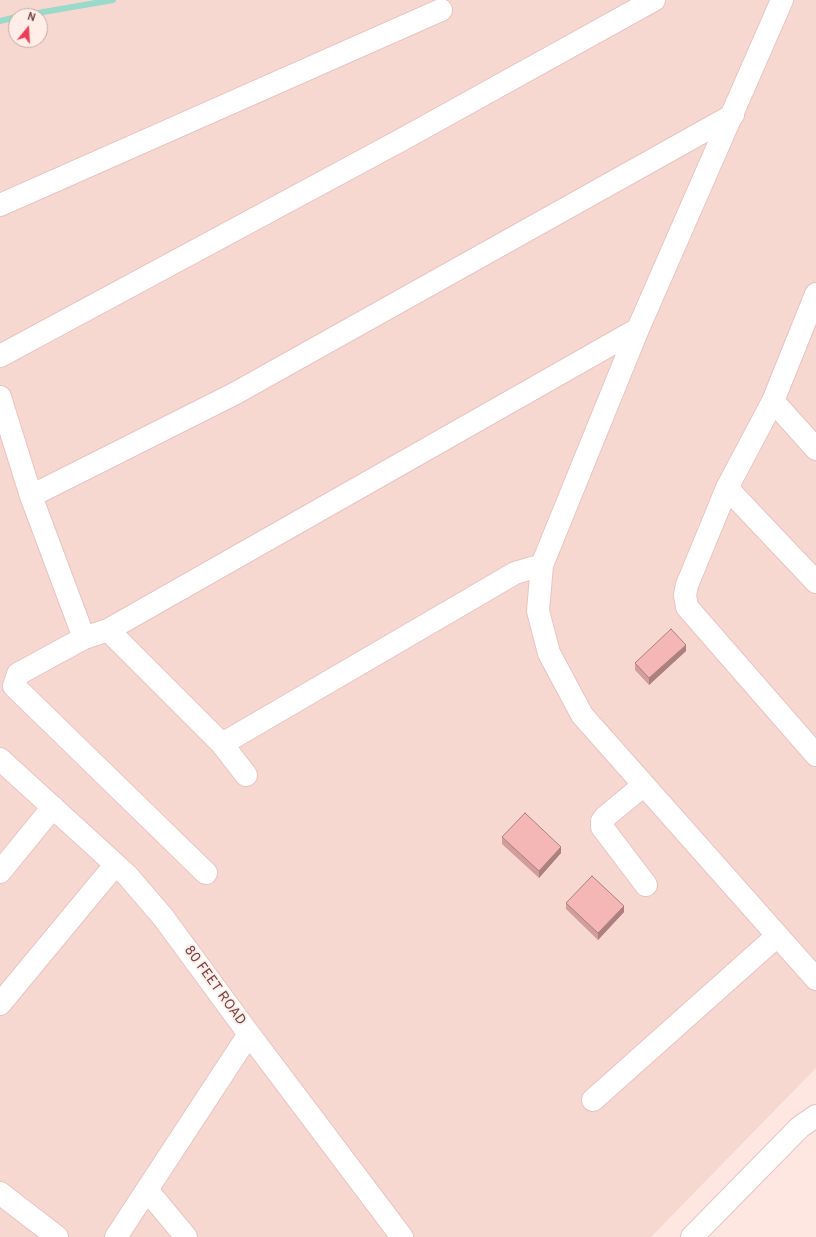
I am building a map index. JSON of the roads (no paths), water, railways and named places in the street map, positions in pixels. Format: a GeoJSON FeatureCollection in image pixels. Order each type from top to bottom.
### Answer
{"type":"FeatureCollection","features":[{"type":"Feature","properties":{"kind":"street"},"geometry":{"type":"LineString","coordinates":[[0,356],[410,136],[654,0]]}},
{"type":"Feature","properties":{"kind":"street"},"geometry":{"type":"LineString","coordinates":[[782,0],[733,115],[638,329],[542,565],[538,611],[549,653],[582,715],[816,979]]}},
{"type":"Feature","properties":{"kind":"street"},"geometry":{"type":"LineString","coordinates":[[0,205],[441,10]]}},
{"type":"Feature","properties":{"kind":"street"},"geometry":{"type":"LineString","coordinates":[[30,496],[234,394],[733,115]]}},
{"type":"Feature","properties":{"kind":"street"},"geometry":{"type":"LineString","coordinates":[[816,297],[773,400],[727,488],[687,585],[685,595],[687,607],[816,755]]}},
{"type":"Feature","properties":{"kind":"street"},"geometry":{"type":"LineString","coordinates":[[206,873],[14,686],[18,674],[84,638],[108,630],[638,329]]}},
{"type":"Feature","properties":{"kind":"street"},"geometry":{"type":"LineString","coordinates":[[0,397],[30,496],[84,638]]}},
{"type":"Feature","properties":{"kind":"street"},"geometry":{"type":"LineString","coordinates":[[773,400],[816,449]]}},
{"type":"Feature","properties":{"kind":"street"},"geometry":{"type":"LineString","coordinates":[[727,488],[816,582]]}},
{"type":"Feature","properties":{"kind":"street"},"geometry":{"type":"LineString","coordinates":[[222,744],[515,573],[542,565]]}},
{"type":"Feature","properties":{"kind":"street"},"geometry":{"type":"LineString","coordinates":[[108,630],[222,744],[246,775]]}},
{"type":"Feature","properties":{"kind":"street","name":"80 FEET ROAD"},"geometry":{"type":"LineString","coordinates":[[0,759],[127,875],[163,916],[249,1034],[402,1237]]}},
{"type":"Feature","properties":{"kind":"street"},"geometry":{"type":"LineString","coordinates":[[644,785],[604,817],[602,827],[646,885]]}},
{"type":"Feature","properties":{"kind":"street"},"geometry":{"type":"LineString","coordinates":[[0,872],[53,807]]}},
{"type":"Feature","properties":{"kind":"street"},"geometry":{"type":"LineString","coordinates":[[0,1004],[116,865]]}},
{"type":"Feature","properties":{"kind":"street"},"geometry":{"type":"LineString","coordinates":[[593,1100],[778,936]]}},
{"type":"Feature","properties":{"kind":"street"},"geometry":{"type":"LineString","coordinates":[[116,1237],[249,1034]]}},
{"type":"Feature","properties":{"kind":"street"},"geometry":{"type":"LineString","coordinates":[[701,1234],[800,1128],[816,1116]]}},
{"type":"Feature","properties":{"kind":"street"},"geometry":{"type":"LineString","coordinates":[[147,1190],[186,1237]]}},
{"type":"Feature","properties":{"kind":"street"},"geometry":{"type":"LineString","coordinates":[[0,1193],[57,1237]]}},
{"type":"Feature","properties":{"kind":"waterway"},"geometry":{"type":"LineString","coordinates":[[48,11],[113,0]]}},
{"type":"Feature","properties":{"kind":"waterway"},"geometry":{"type":"LineString","coordinates":[[0,21],[8,19]]}}]}
